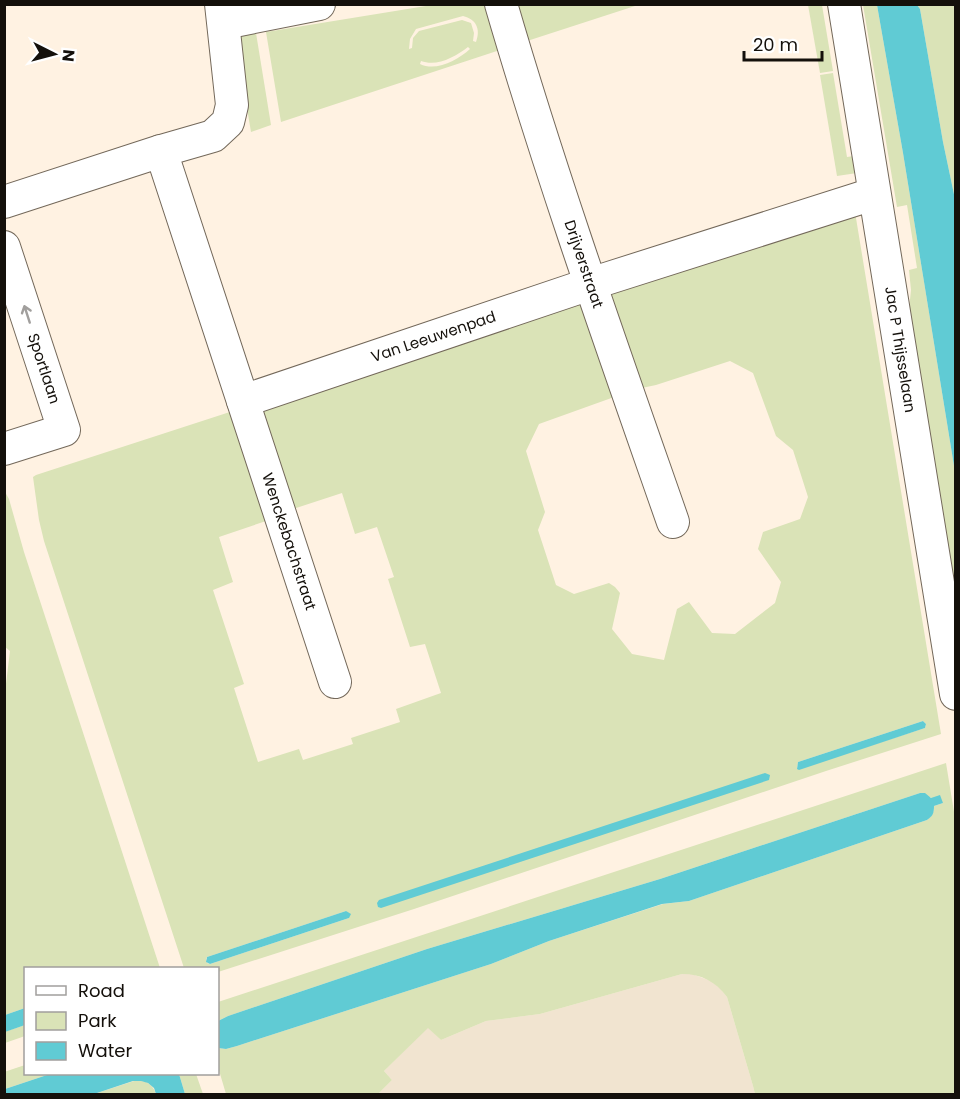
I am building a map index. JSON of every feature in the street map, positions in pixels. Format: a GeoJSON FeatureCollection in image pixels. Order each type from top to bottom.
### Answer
{"type":"FeatureCollection","features":[{"type":"Feature","properties":{"kind":"street"},"geometry":{"type":"LineString","coordinates":[[4,202],[213,136],[228,122],[232,105],[222,14],[320,4]]}},
{"type":"Feature","properties":{"kind":"street","name":"Drijverstraat"},"geometry":{"type":"LineString","coordinates":[[501,4],[590,284],[673,522]]}},
{"type":"Feature","properties":{"kind":"street","name":"Jac P Thijsselaan"},"geometry":{"type":"LineString","coordinates":[[844,4],[873,194],[956,694]]}},
{"type":"Feature","properties":{"kind":"street"},"geometry":{"type":"LineString","coordinates":[[161,151],[243,401]]}},
{"type":"Feature","properties":{"kind":"street","name":"Van Leeuwenpad"},"geometry":{"type":"LineString","coordinates":[[243,401],[590,284],[873,194]]}},
{"type":"Feature","properties":{"kind":"street","name":"Sportlaan"},"geometry":{"type":"LineString","coordinates":[[4,247],[64,430],[4,449]]}},
{"type":"Feature","properties":{"kind":"street","name":"Wenckebachstraat"},"geometry":{"type":"LineString","coordinates":[[243,401],[335,682]]}},
{"type":"Feature","properties":{"kind":"shaded area"},"geometry":{"type":"Polygon","coordinates":[[[682,974],[692,974],[711,981],[727,997],[755,1094],[378,1094],[392,1080],[384,1071],[428,1027],[441,1040],[486,1021],[540,1014],[682,974]]]}},
{"type":"Feature","properties":{"kind":"green space"},"geometry":{"type":"Polygon","coordinates":[[[512,4],[638,5],[524,42],[512,4]]]}},
{"type":"Feature","properties":{"kind":"green space"},"geometry":{"type":"Polygon","coordinates":[[[432,5],[485,5],[500,50],[281,122],[266,32],[432,5]],[[463,16],[416,29],[410,39],[409,49],[412,48],[413,38],[419,31],[462,20],[471,23],[474,33],[473,41],[476,42],[478,29],[476,25],[463,16]],[[468,47],[446,60],[433,63],[421,61],[420,64],[433,67],[446,64],[465,53],[470,49],[468,47]]]}},
{"type":"Feature","properties":{"kind":"green space"},"geometry":{"type":"Polygon","coordinates":[[[808,5],[822,5],[833,71],[820,73],[808,5]]]}},
{"type":"Feature","properties":{"kind":"green space"},"geometry":{"type":"Polygon","coordinates":[[[863,5],[877,5],[955,472],[955,611],[908,319],[911,290],[909,270],[917,268],[907,205],[897,207],[863,5]]]}},
{"type":"Feature","properties":{"kind":"green space"},"geometry":{"type":"Polygon","coordinates":[[[917,5],[954,5],[955,8],[955,199],[920,9],[917,5]]]}},
{"type":"Feature","properties":{"kind":"green space"},"geometry":{"type":"Polygon","coordinates":[[[256,33],[271,125],[251,132],[235,37],[256,33]]]}},
{"type":"Feature","properties":{"kind":"green space"},"geometry":{"type":"Polygon","coordinates":[[[833,73],[847,157],[854,156],[857,173],[837,176],[820,75],[833,73]]]}},
{"type":"Feature","properties":{"kind":"green space"},"geometry":{"type":"Polygon","coordinates":[[[855,212],[941,734],[219,972],[219,967],[184,967],[44,541],[33,477],[236,410],[272,519],[219,537],[233,582],[213,590],[244,684],[234,688],[258,762],[299,749],[303,760],[353,744],[351,738],[400,722],[396,709],[441,693],[425,644],[410,647],[388,579],[394,577],[377,527],[355,534],[342,493],[290,510],[255,404],[584,295],[617,396],[539,424],[526,451],[545,512],[538,530],[556,585],[574,594],[609,583],[615,587],[620,593],[612,629],[632,654],[664,660],[677,609],[689,602],[712,633],[735,634],[775,603],[781,582],[758,549],[763,532],[800,519],[808,497],[793,450],[776,436],[753,373],[730,361],[637,389],[604,289],[855,212]],[[923,721],[798,762],[797,769],[925,728],[926,724],[923,721]],[[346,911],[207,957],[207,963],[210,964],[349,918],[346,911]]]}},
{"type":"Feature","properties":{"kind":"green space"},"geometry":{"type":"Polygon","coordinates":[[[5,492],[160,967],[24,967],[24,1008],[5,1015],[4,700],[10,651],[4,646],[5,492]]]}},
{"type":"Feature","properties":{"kind":"green space"},"geometry":{"type":"Polygon","coordinates":[[[946,763],[956,824],[955,1094],[755,1094],[727,997],[708,980],[696,975],[682,974],[540,1014],[486,1021],[441,1040],[428,1028],[384,1071],[392,1080],[378,1094],[226,1094],[219,1070],[219,1048],[237,1046],[491,964],[549,941],[663,904],[689,901],[927,820],[934,811],[934,806],[943,803],[920,793],[660,879],[427,949],[219,1020],[219,1002],[946,763]]]}},
{"type":"Feature","properties":{"kind":"green space"},"geometry":{"type":"Polygon","coordinates":[[[24,1025],[24,1036],[5,1043],[4,1032],[24,1025]]]}},
{"type":"Feature","properties":{"kind":"green space"},"geometry":{"type":"Polygon","coordinates":[[[24,1065],[24,1075],[47,1075],[5,1089],[4,1072],[24,1065]]]}},
{"type":"Feature","properties":{"kind":"green space"},"geometry":{"type":"Polygon","coordinates":[[[179,1075],[196,1075],[203,1094],[185,1094],[179,1075]]]}},
{"type":"Feature","properties":{"kind":"green space"},"geometry":{"type":"Polygon","coordinates":[[[134,1081],[148,1083],[156,1094],[94,1094],[134,1081]]]}},
{"type":"Feature","properties":{"kind":"water"},"geometry":{"type":"Polygon","coordinates":[[[877,5],[917,5],[920,9],[955,199],[955,472],[903,153],[877,5]]]}},
{"type":"Feature","properties":{"kind":"water"},"geometry":{"type":"Polygon","coordinates":[[[923,721],[926,724],[925,728],[797,769],[798,762],[923,721]]]}},
{"type":"Feature","properties":{"kind":"water"},"geometry":{"type":"Polygon","coordinates":[[[765,773],[770,775],[769,780],[381,908],[378,907],[379,900],[765,773]]]}},
{"type":"Feature","properties":{"kind":"water"},"geometry":{"type":"Polygon","coordinates":[[[920,793],[925,793],[931,798],[940,795],[943,803],[934,806],[933,814],[927,820],[689,901],[662,904],[549,941],[491,964],[237,1046],[219,1048],[219,1020],[228,1016],[427,949],[660,879],[920,793]]]}},
{"type":"Feature","properties":{"kind":"water"},"geometry":{"type":"Polygon","coordinates":[[[346,911],[351,914],[349,918],[210,964],[206,962],[207,957],[346,911]]]}},
{"type":"Feature","properties":{"kind":"water"},"geometry":{"type":"Polygon","coordinates":[[[24,1008],[24,1025],[5,1032],[5,1015],[24,1008]]]}},
{"type":"Feature","properties":{"kind":"water"},"geometry":{"type":"Polygon","coordinates":[[[47,1075],[179,1075],[185,1094],[156,1094],[154,1088],[141,1081],[133,1081],[94,1094],[5,1094],[5,1089],[47,1075]]]}}]}
